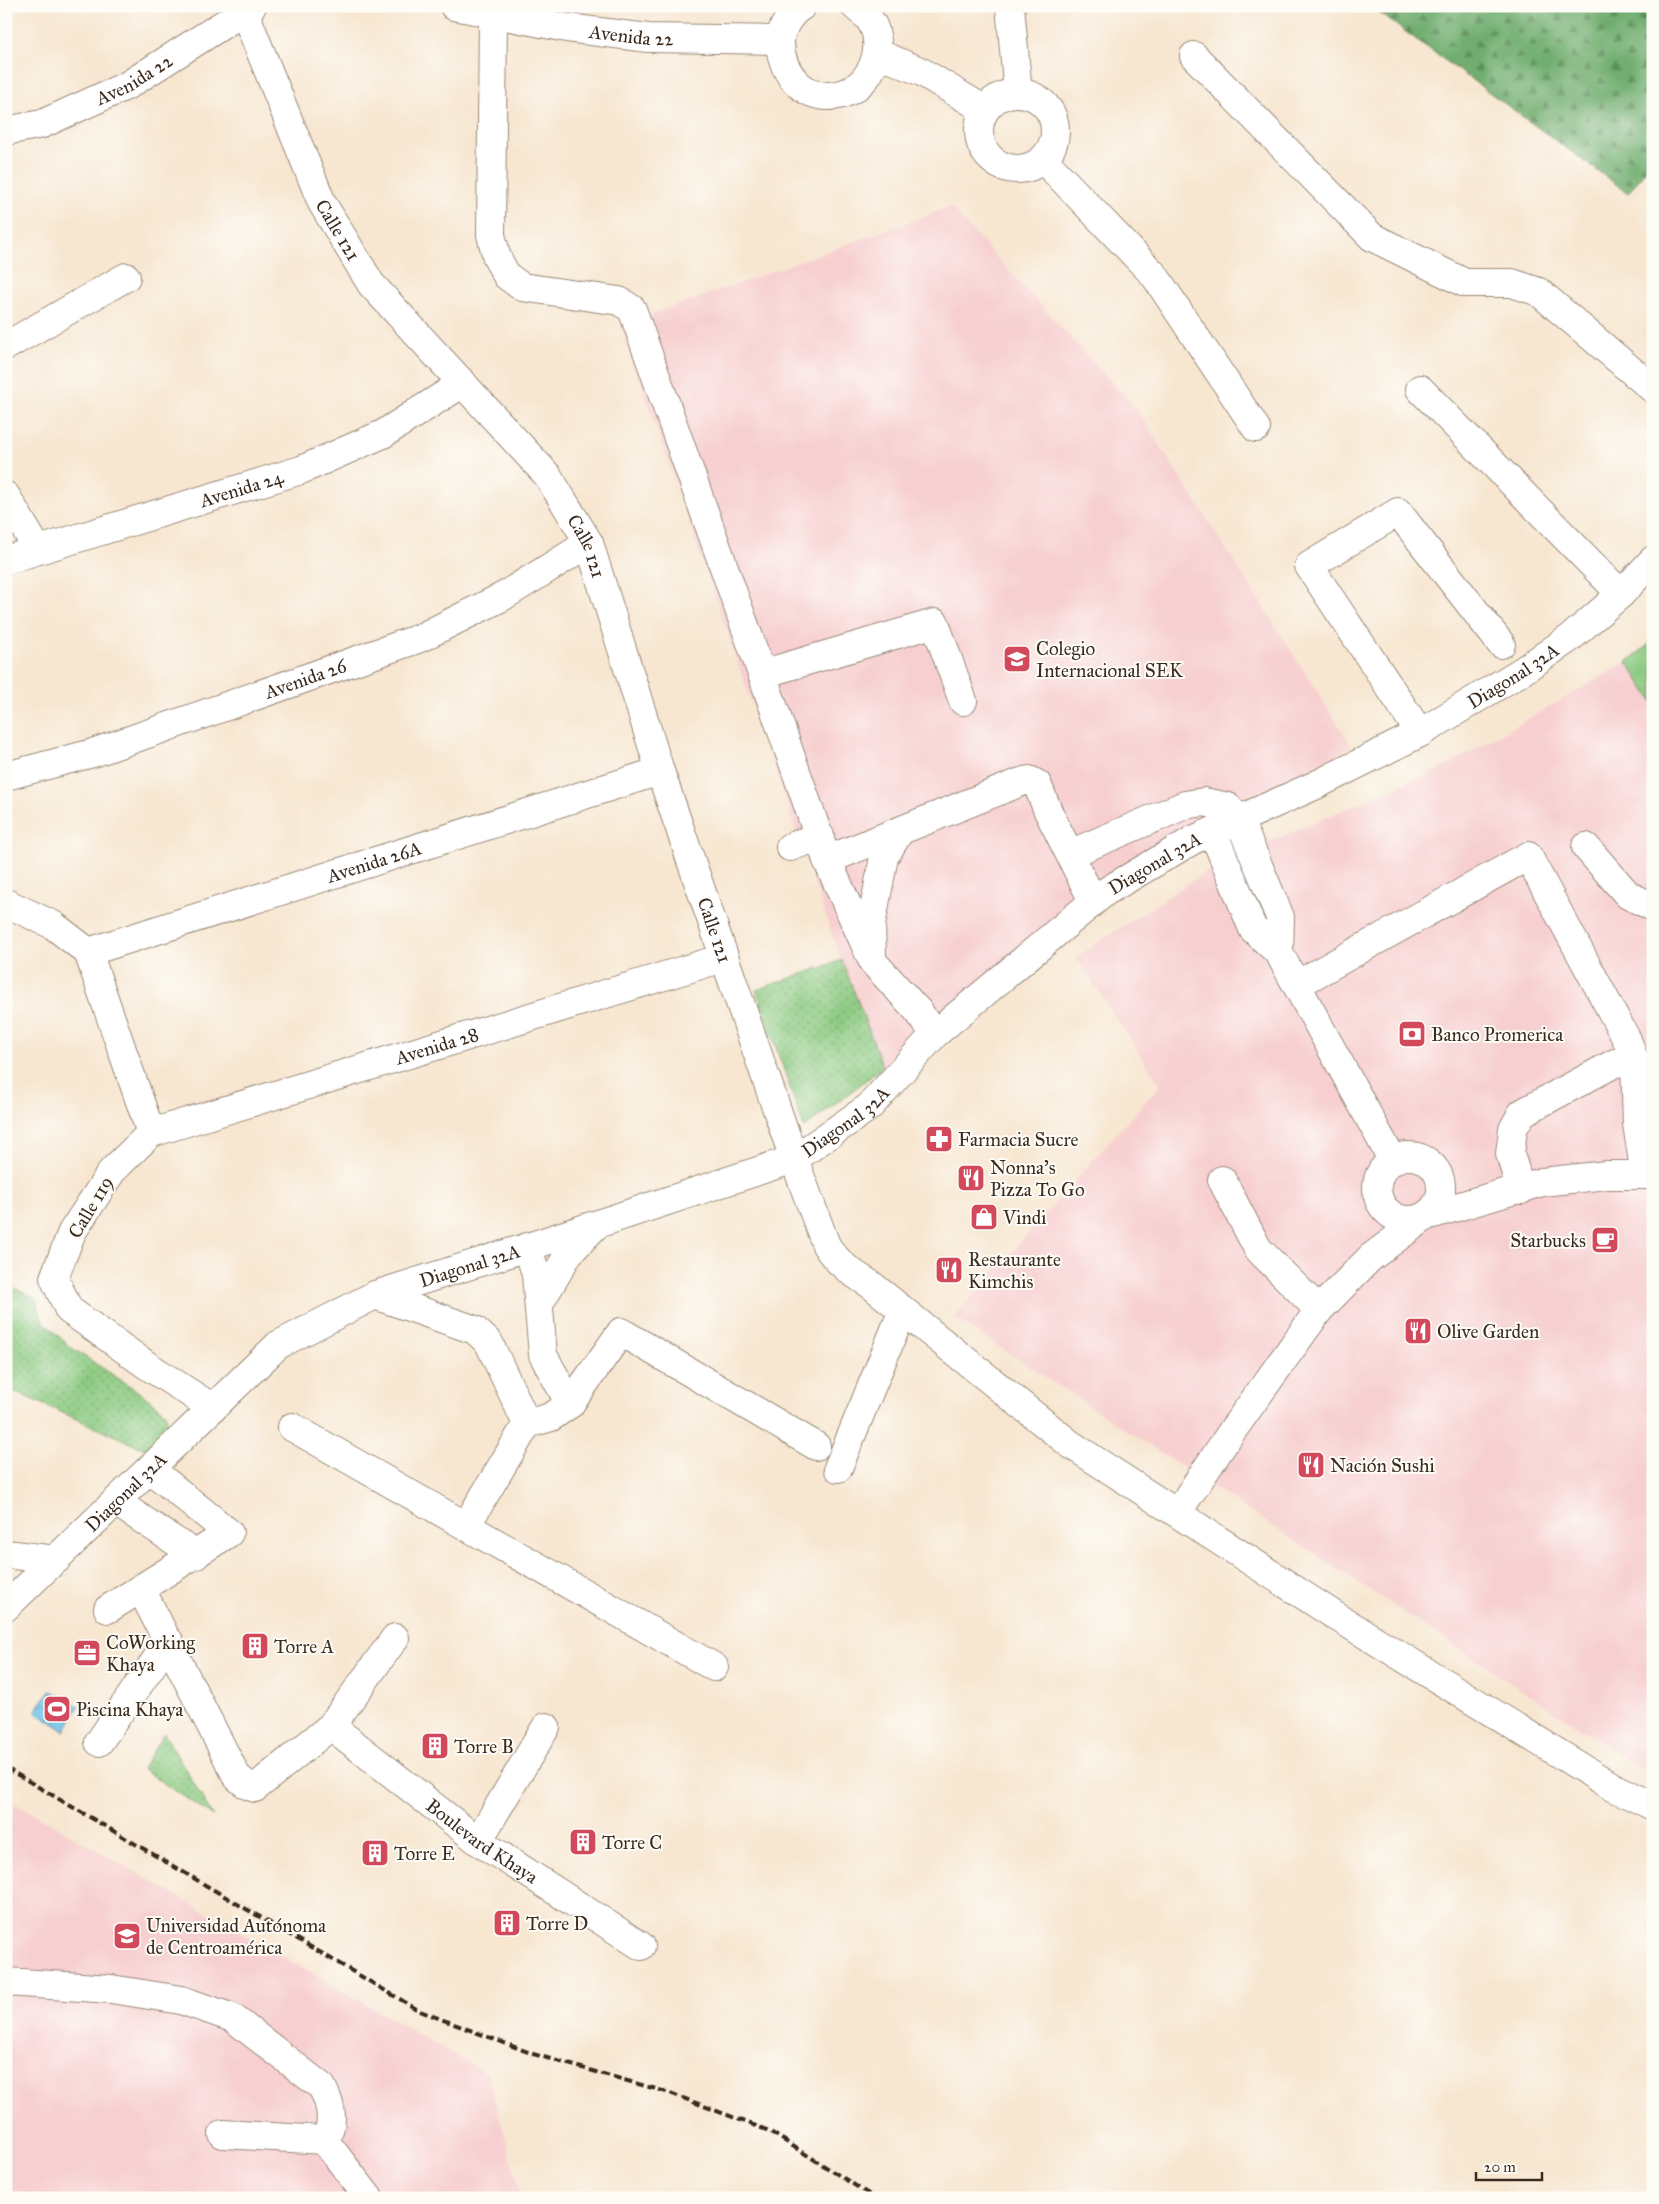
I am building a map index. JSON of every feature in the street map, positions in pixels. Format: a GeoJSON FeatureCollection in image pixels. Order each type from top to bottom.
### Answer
{"type":"FeatureCollection","features":[{"type":"Feature","properties":{"kind":"street","name":"Avenida 22"},"geometry":{"type":"LineString","coordinates":[[454,6],[493,14],[568,17],[648,38],[780,40]]}},
{"type":"Feature","properties":{"kind":"street"},"geometry":{"type":"LineString","coordinates":[[802,6],[786,22],[780,40],[781,59],[789,76],[803,89],[821,96],[841,94],[858,86],[871,72],[877,53],[876,34],[868,17],[855,6]]}},
{"type":"Feature","properties":{"kind":"street"},"geometry":{"type":"LineString","coordinates":[[1010,6],[1018,93]]}},
{"type":"Feature","properties":{"kind":"street","name":"Avenida 22"},"geometry":{"type":"LineString","coordinates":[[6,131],[42,124],[128,85],[246,8]]}},
{"type":"Feature","properties":{"kind":"street","name":"Calle 121"},"geometry":{"type":"LineString","coordinates":[[246,8],[322,203],[372,284],[548,476],[589,543],[660,771],[723,958],[794,1160],[826,1245],[834,1258],[846,1269],[870,1284],[903,1310],[1070,1444],[1359,1630],[1613,1787],[1653,1806]]}},
{"type":"Feature","properties":{"kind":"street"},"geometry":{"type":"LineString","coordinates":[[493,14],[490,235],[497,258],[507,276],[522,287],[619,301],[632,310],[823,848],[873,962],[918,1011],[935,1034]]}},
{"type":"Feature","properties":{"kind":"street"},"geometry":{"type":"LineString","coordinates":[[877,53],[922,72],[985,110]]}},
{"type":"Feature","properties":{"kind":"street"},"geometry":{"type":"LineString","coordinates":[[1194,56],[1372,237],[1465,283],[1512,283],[1539,292],[1653,389]]}},
{"type":"Feature","properties":{"kind":"street"},"geometry":{"type":"LineString","coordinates":[[1018,93],[1033,96],[1046,105],[1054,118],[1056,133],[1053,148],[1044,160],[1033,166],[1009,169],[997,164],[988,156],[982,146],[979,134],[980,121],[985,110],[994,101],[1005,95],[1018,93]]}},
{"type":"Feature","properties":{"kind":"street"},"geometry":{"type":"LineString","coordinates":[[1044,160],[1155,276],[1256,428]]}},
{"type":"Feature","properties":{"kind":"street"},"geometry":{"type":"LineString","coordinates":[[6,346],[126,277]]}},
{"type":"Feature","properties":{"kind":"street","name":"Avenida 24"},"geometry":{"type":"LineString","coordinates":[[6,560],[302,470],[383,434],[463,383]]}},
{"type":"Feature","properties":{"kind":"street"},"geometry":{"type":"LineString","coordinates":[[1420,390],[1621,594]]}},
{"type":"Feature","properties":{"kind":"street"},"geometry":{"type":"LineString","coordinates":[[6,496],[38,550]]}},
{"type":"Feature","properties":{"kind":"street"},"geometry":{"type":"LineString","coordinates":[[1420,733],[1309,566],[1398,512],[1501,644]]}},
{"type":"Feature","properties":{"kind":"street","name":"Avenida 26"},"geometry":{"type":"LineString","coordinates":[[6,776],[93,753],[420,638],[502,597],[589,543]]}},
{"type":"Feature","properties":{"kind":"street","name":"Diagonal 32A"},"geometry":{"type":"LineString","coordinates":[[6,1607],[278,1345],[375,1295],[794,1160],[869,1107],[935,1034],[1105,892],[1193,840],[1316,785],[1420,733],[1522,671],[1570,638],[1621,594],[1653,560]]}},
{"type":"Feature","properties":{"kind":"street"},"geometry":{"type":"LineString","coordinates":[[762,674],[935,624],[963,701]]}},
{"type":"Feature","properties":{"kind":"street","name":"Avenida 26A"},"geometry":{"type":"LineString","coordinates":[[88,952],[660,771]]}},
{"type":"Feature","properties":{"kind":"street"},"geometry":{"type":"LineString","coordinates":[[790,847],[823,848],[900,830],[1029,780],[1038,784],[1048,811],[1093,902]]}},
{"type":"Feature","properties":{"kind":"street"},"geometry":{"type":"LineString","coordinates":[[1070,854],[1185,805],[1204,802],[1228,806],[1240,820],[1280,918],[1279,953]]}},
{"type":"Feature","properties":{"kind":"street"},"geometry":{"type":"LineString","coordinates":[[873,962],[871,925],[878,884],[884,858],[900,830]]}},
{"type":"Feature","properties":{"kind":"street"},"geometry":{"type":"LineString","coordinates":[[1213,832],[1253,930],[1279,953],[1298,984],[1393,1160]]}},
{"type":"Feature","properties":{"kind":"street"},"geometry":{"type":"LineString","coordinates":[[1586,846],[1628,895],[1653,907]]}},
{"type":"Feature","properties":{"kind":"street"},"geometry":{"type":"LineString","coordinates":[[1177,1513],[1232,1430],[1318,1310],[1370,1258],[1426,1216],[1434,1210],[1442,1192],[1441,1182],[1431,1164],[1413,1156],[1393,1160],[1385,1167],[1380,1176],[1377,1185],[1378,1196],[1381,1205],[1392,1215],[1406,1221],[1416,1220],[1426,1216],[1520,1190],[1542,1182],[1608,1175],[1649,1175],[1638,1124],[1635,1061],[1627,1040],[1528,856],[1298,984]]}},
{"type":"Feature","properties":{"kind":"street"},"geometry":{"type":"LineString","coordinates":[[6,903],[53,926],[88,952],[151,1133]]}},
{"type":"Feature","properties":{"kind":"street","name":"Avenida 28"},"geometry":{"type":"LineString","coordinates":[[151,1133],[723,958]]}},
{"type":"Feature","properties":{"kind":"street"},"geometry":{"type":"LineString","coordinates":[[1520,1190],[1510,1154],[1513,1129],[1522,1113],[1615,1063],[1635,1061]]}},
{"type":"Feature","properties":{"kind":"street","name":"Calle 119"},"geometry":{"type":"LineString","coordinates":[[151,1133],[112,1171],[72,1232],[54,1278],[69,1310],[148,1366],[213,1408]]}},
{"type":"Feature","properties":{"kind":"street"},"geometry":{"type":"LineString","coordinates":[[1222,1180],[1258,1249],[1318,1310]]}},
{"type":"Feature","properties":{"kind":"street"},"geometry":{"type":"LineString","coordinates":[[538,1304],[569,1253],[595,1225]]}},
{"type":"Feature","properties":{"kind":"street"},"geometry":{"type":"LineString","coordinates":[[528,1247],[536,1275],[543,1355],[570,1404]]}},
{"type":"Feature","properties":{"kind":"street"},"geometry":{"type":"LineString","coordinates":[[375,1295],[475,1330],[489,1343],[527,1424]]}},
{"type":"Feature","properties":{"kind":"street"},"geometry":{"type":"LineString","coordinates":[[838,1468],[903,1310]]}},
{"type":"Feature","properties":{"kind":"street"},"geometry":{"type":"LineString","coordinates":[[466,1526],[527,1424],[551,1417],[570,1404],[621,1332],[816,1446]]}},
{"type":"Feature","properties":{"kind":"street"},"geometry":{"type":"LineString","coordinates":[[292,1426],[714,1668]]}},
{"type":"Feature","properties":{"kind":"street"},"geometry":{"type":"LineString","coordinates":[[108,1609],[229,1533],[150,1469]]}},
{"type":"Feature","properties":{"kind":"street"},"geometry":{"type":"LineString","coordinates":[[116,1502],[196,1555]]}},
{"type":"Feature","properties":{"kind":"street"},"geometry":{"type":"LineString","coordinates":[[6,1554],[56,1560]]}},
{"type":"Feature","properties":{"kind":"street"},"geometry":{"type":"LineString","coordinates":[[141,1589],[169,1640],[237,1777],[247,1785],[255,1788],[331,1726],[394,1638]]}},
{"type":"Feature","properties":{"kind":"street"},"geometry":{"type":"LineString","coordinates":[[99,1742],[169,1640]]}},
{"type":"Feature","properties":{"kind":"street","name":"Boulevard Khaya"},"geometry":{"type":"LineString","coordinates":[[331,1726],[478,1841],[641,1946]]}},
{"type":"Feature","properties":{"kind":"street"},"geometry":{"type":"LineString","coordinates":[[478,1841],[546,1728]]}},
{"type":"Feature","properties":{"kind":"street"},"geometry":{"type":"LineString","coordinates":[[6,1982],[111,1989],[181,2000],[232,2018],[322,2087],[330,2102],[331,2123],[324,2140]]}},
{"type":"Feature","properties":{"kind":"street"},"geometry":{"type":"LineString","coordinates":[[223,2134],[324,2140],[369,2198]]}},
{"type":"Feature","properties":{"kind":"shaded area","name":"Colegio Internacional SEK"},"geometry":{"type":"Polygon","coordinates":[[[950,207],[1137,410],[1352,746],[1105,895],[804,1128],[756,990],[841,960],[621,326],[950,207]]]}},
{"type":"Feature","properties":{"kind":"shaded area"},"geometry":{"type":"Polygon","coordinates":[[[1627,662],[1653,702],[1653,1776],[954,1317],[1160,1085],[1076,957],[1220,863],[1450,764],[1627,662]]]}},
{"type":"Feature","properties":{"kind":"shaded area","name":"Universidad Autónoma de Centroamérica"},"geometry":{"type":"Polygon","coordinates":[[[6,1798],[488,2074],[522,2198],[6,2198],[6,1798]]]}},
{"type":"Feature","properties":{"kind":"green space"},"geometry":{"type":"Polygon","coordinates":[[[1370,6],[1644,6],[1653,13],[1653,161],[1628,193],[1370,6]]]}},
{"type":"Feature","properties":{"kind":"green space"},"geometry":{"type":"Polygon","coordinates":[[[1653,641],[1653,702],[1627,662],[1653,641]]]}},
{"type":"Feature","properties":{"kind":"green space"},"geometry":{"type":"Polygon","coordinates":[[[842,960],[883,1067],[804,1128],[756,990],[842,960]]]}},
{"type":"Feature","properties":{"kind":"green space"},"geometry":{"type":"Polygon","coordinates":[[[6,1284],[36,1299],[42,1320],[69,1346],[142,1394],[166,1413],[168,1429],[149,1451],[6,1388],[6,1284]]]}},
{"type":"Feature","properties":{"kind":"green space"},"geometry":{"type":"Polygon","coordinates":[[[164,1733],[213,1816],[142,1769],[164,1733]]]}},
{"type":"Feature","properties":{"kind":"water","name":"Piscina Khaya"},"geometry":{"type":"Polygon","coordinates":[[[50,1690],[79,1706],[65,1731],[35,1712],[50,1690]]]}},
{"type":"Feature","properties":{"kind":"railway"},"geometry":{"type":"LineString","coordinates":[[6,1768],[420,2011],[533,2054],[670,2093],[769,2131],[875,2198]]}},
{"type":"Feature","properties":{"kind":"place","name":"Colegio Internacional SEK"},"geometry":{"type":"Point","coordinates":[1017,659]}},
{"type":"Feature","properties":{"kind":"place","name":"Banco Promerica"},"geometry":{"type":"Point","coordinates":[1412,1034]}},
{"type":"Feature","properties":{"kind":"place","name":"Farmacia Sucre"},"geometry":{"type":"Point","coordinates":[939,1139]}},
{"type":"Feature","properties":{"kind":"place","name":"Nonna's Pizza To Go"},"geometry":{"type":"Point","coordinates":[971,1178]}},
{"type":"Feature","properties":{"kind":"place","name":"Vindi"},"geometry":{"type":"Point","coordinates":[984,1217]}},
{"type":"Feature","properties":{"kind":"place","name":"Starbucks"},"geometry":{"type":"Point","coordinates":[1605,1240]}},
{"type":"Feature","properties":{"kind":"place","name":"Restaurante Kimchis"},"geometry":{"type":"Point","coordinates":[949,1270]}},
{"type":"Feature","properties":{"kind":"place","name":"Olive Garden"},"geometry":{"type":"Point","coordinates":[1418,1331]}},
{"type":"Feature","properties":{"kind":"place","name":"Nación Sushi"},"geometry":{"type":"Point","coordinates":[1311,1465]}},
{"type":"Feature","properties":{"kind":"place","name":"Torre A"},"geometry":{"type":"Point","coordinates":[255,1646]}},
{"type":"Feature","properties":{"kind":"place","name":"CoWorking Khaya"},"geometry":{"type":"Point","coordinates":[87,1653]}},
{"type":"Feature","properties":{"kind":"place","name":"Piscina Khaya"},"geometry":{"type":"Point","coordinates":[57,1709]}},
{"type":"Feature","properties":{"kind":"place","name":"Torre B"},"geometry":{"type":"Point","coordinates":[435,1746]}},
{"type":"Feature","properties":{"kind":"place","name":"Torre C"},"geometry":{"type":"Point","coordinates":[583,1842]}},
{"type":"Feature","properties":{"kind":"place","name":"Torre E"},"geometry":{"type":"Point","coordinates":[375,1853]}},
{"type":"Feature","properties":{"kind":"place","name":"Torre D"},"geometry":{"type":"Point","coordinates":[507,1923]}},
{"type":"Feature","properties":{"kind":"place","name":"Universidad Autónoma de Centroamérica"},"geometry":{"type":"Point","coordinates":[127,1936]}}]}
